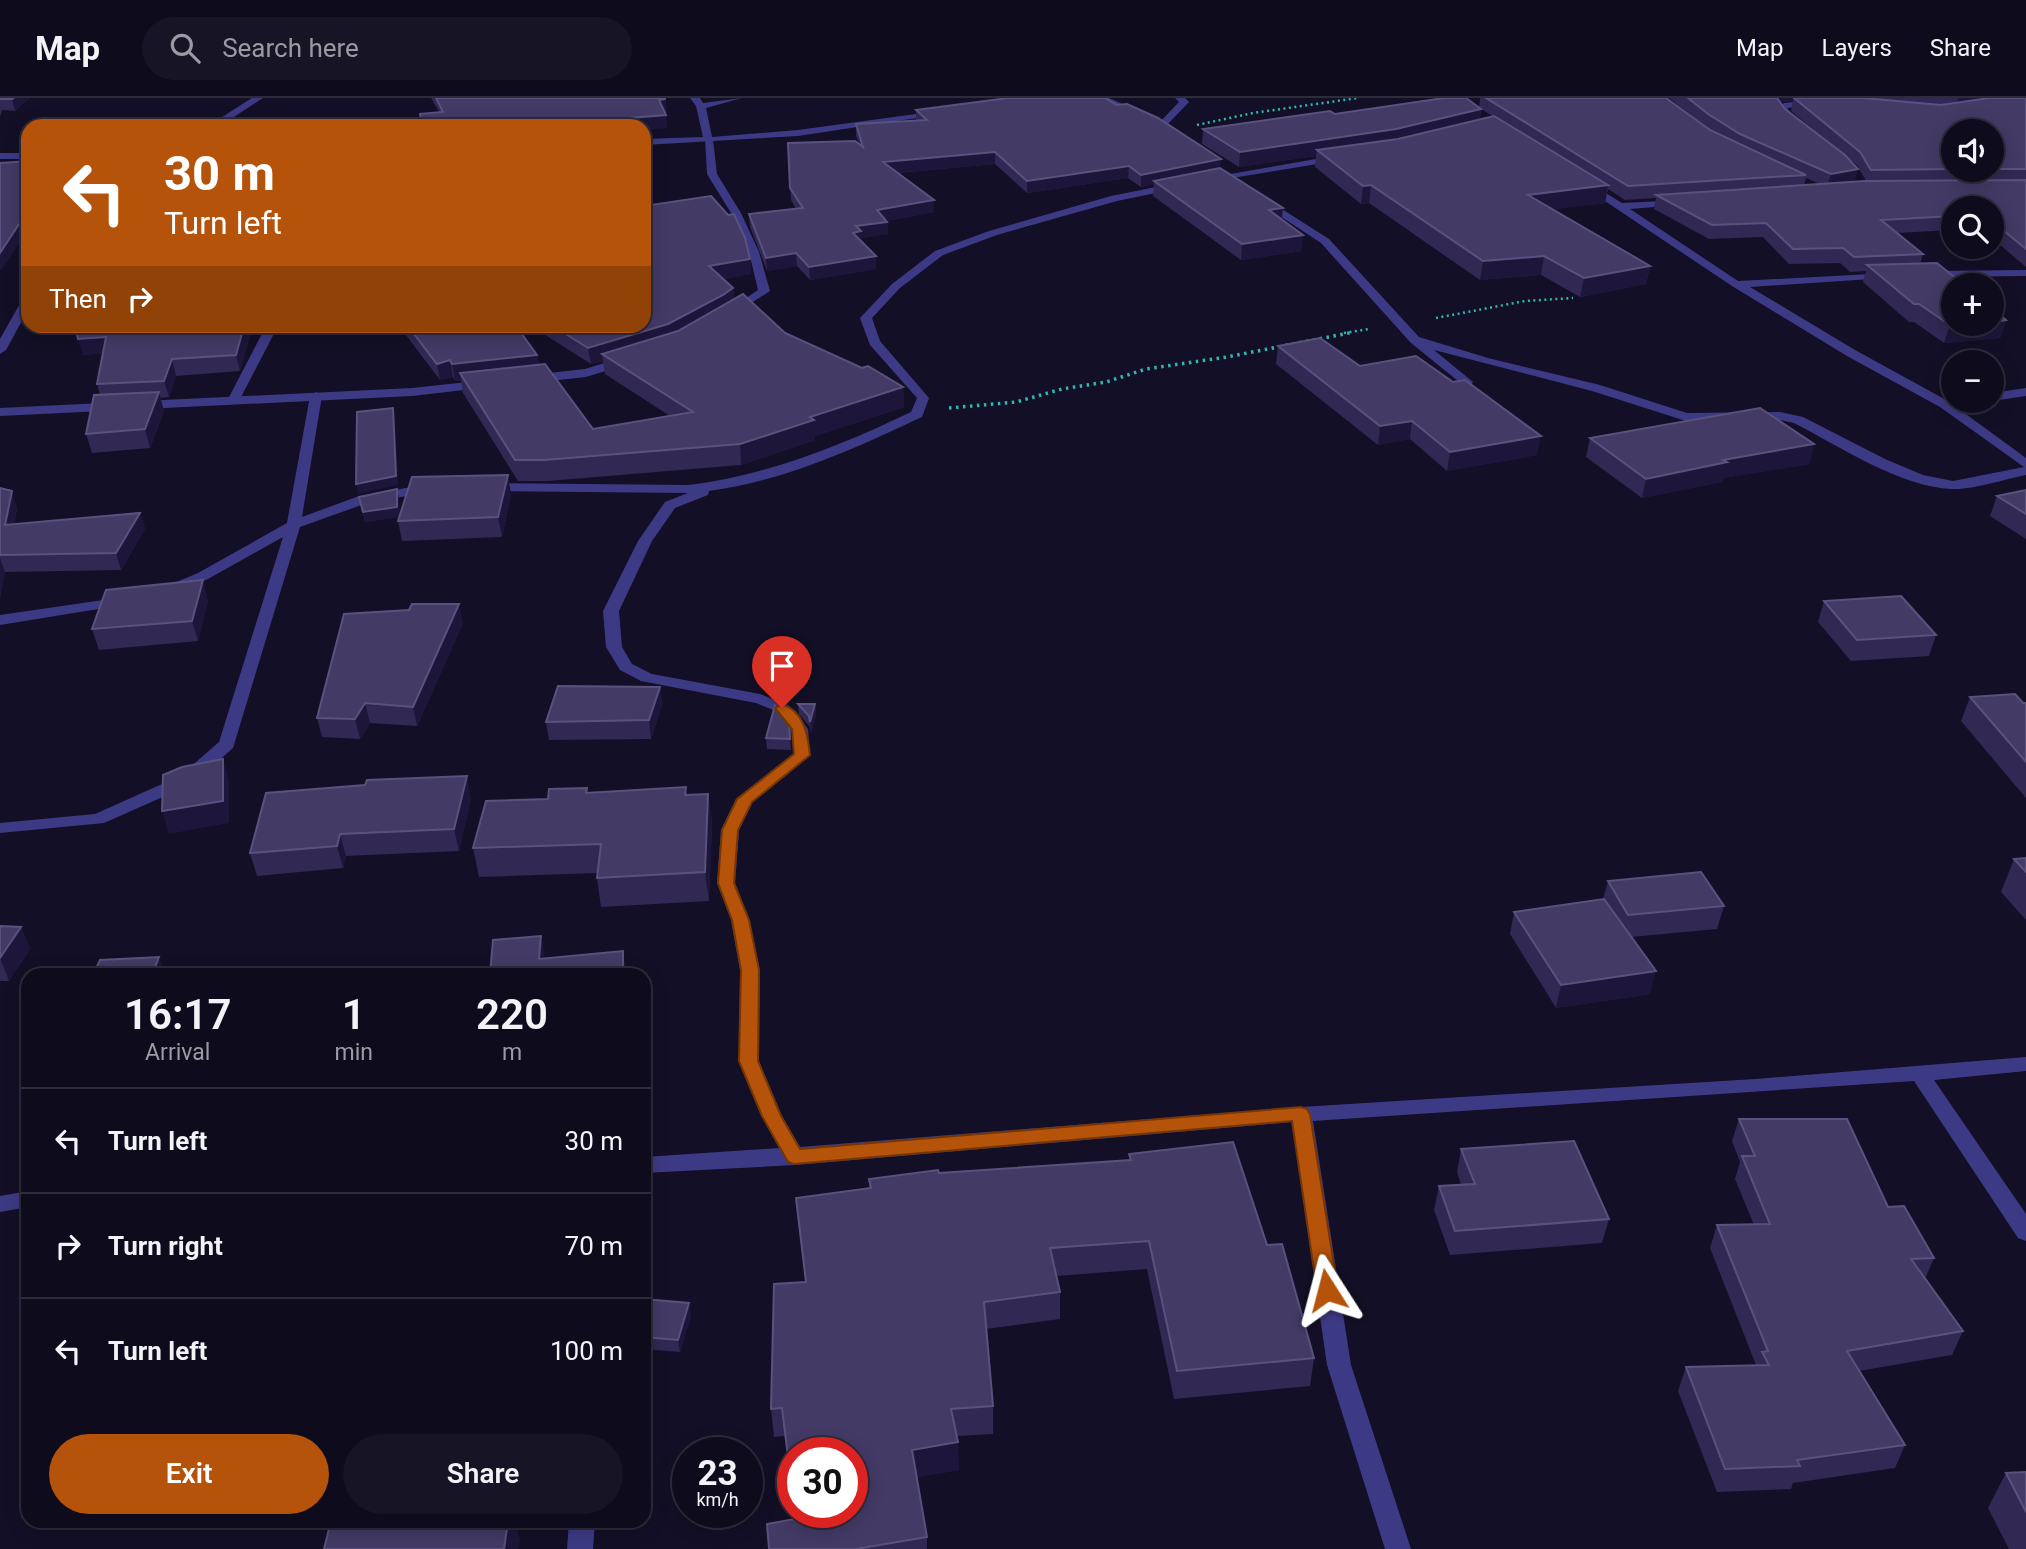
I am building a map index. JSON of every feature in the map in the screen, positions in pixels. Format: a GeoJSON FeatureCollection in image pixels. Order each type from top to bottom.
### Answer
{"type":"FeatureCollection","features":[{"type":"Feature","properties":{"kind":"street"},"geometry":{"type":"LineString","coordinates":[[224,119],[258,98]]}},
{"type":"Feature","properties":{"kind":"street"},"geometry":{"type":"LineString","coordinates":[[719,321],[764,292],[754,253],[736,213],[712,174],[708,140],[698,102],[737,98]]}},
{"type":"Feature","properties":{"kind":"street"},"geometry":{"type":"LineString","coordinates":[[1101,98],[1165,127],[1184,102],[1180,98]]}},
{"type":"Feature","properties":{"kind":"street"},"geometry":{"type":"LineString","coordinates":[[1806,133],[1781,110],[1784,106],[1798,103],[1823,103]]}},
{"type":"Feature","properties":{"kind":"street"},"geometry":{"type":"LineString","coordinates":[[651,142],[798,133],[950,112]]}},
{"type":"Feature","properties":{"kind":"street"},"geometry":{"type":"LineString","coordinates":[[477,487],[689,489],[719,486],[762,476],[871,436],[917,414],[923,398],[874,342],[866,318],[896,286],[939,253],[993,233],[1115,198],[1237,179],[1355,155]]}},
{"type":"Feature","properties":{"kind":"street"},"geometry":{"type":"LineString","coordinates":[[0,156],[21,156]]}},
{"type":"Feature","properties":{"kind":"street"},"geometry":{"type":"LineString","coordinates":[[1576,177],[1736,284],[1851,353],[1941,402]]}},
{"type":"Feature","properties":{"kind":"street"},"geometry":{"type":"LineString","coordinates":[[1237,179],[1325,241],[1415,340],[1467,382]]}},
{"type":"Feature","properties":{"kind":"street"},"geometry":{"type":"LineString","coordinates":[[1623,206],[1690,202]]}},
{"type":"Feature","properties":{"kind":"street"},"geometry":{"type":"LineString","coordinates":[[1916,274],[2026,272]]}},
{"type":"Feature","properties":{"kind":"street"},"geometry":{"type":"LineString","coordinates":[[1736,284],[1903,274]]}},
{"type":"Feature","properties":{"kind":"street"},"geometry":{"type":"LineString","coordinates":[[0,350],[21,312]]}},
{"type":"Feature","properties":{"kind":"street"},"geometry":{"type":"LineString","coordinates":[[234,399],[268,333]]}},
{"type":"Feature","properties":{"kind":"street"},"geometry":{"type":"LineString","coordinates":[[1415,340],[1484,361],[1596,388],[1686,416],[1780,416],[1798,420],[1919,478],[1953,485],[2026,471]]}},
{"type":"Feature","properties":{"kind":"street"},"geometry":{"type":"LineString","coordinates":[[519,380],[586,373],[637,357]]}},
{"type":"Feature","properties":{"kind":"street"},"geometry":{"type":"LineString","coordinates":[[0,412],[412,392],[506,382]]}},
{"type":"Feature","properties":{"kind":"street"},"geometry":{"type":"LineString","coordinates":[[2004,395],[2026,392]]}},
{"type":"Feature","properties":{"kind":"street"},"geometry":{"type":"LineString","coordinates":[[0,828],[98,818],[186,780],[227,744],[294,524],[316,396]]}},
{"type":"Feature","properties":{"kind":"street"},"geometry":{"type":"LineString","coordinates":[[1956,413],[2026,464]]}},
{"type":"Feature","properties":{"kind":"street"},"geometry":{"type":"LineString","coordinates":[[719,486],[670,505],[661,514],[611,611],[614,647],[626,667],[647,678],[760,699],[782,708],[800,729],[802,755],[745,799],[730,830],[726,883],[740,920],[750,970],[749,1061],[772,1116],[794,1157]]}},
{"type":"Feature","properties":{"kind":"street"},"geometry":{"type":"LineString","coordinates":[[0,620],[142,596],[203,576],[294,524],[364,499],[403,491],[439,488]]}},
{"type":"Feature","properties":{"kind":"street"},"geometry":{"type":"LineString","coordinates":[[651,1165],[794,1157],[1301,1114],[1920,1074],[2026,1064]]}},
{"type":"Feature","properties":{"kind":"street"},"geometry":{"type":"LineString","coordinates":[[1920,1074],[2026,1232]]}},
{"type":"Feature","properties":{"kind":"street"},"geometry":{"type":"LineString","coordinates":[[1301,1114],[1339,1365],[1398,1549]]}},
{"type":"Feature","properties":{"kind":"street"},"geometry":{"type":"LineString","coordinates":[[0,1204],[21,1200]]}},
{"type":"Feature","properties":{"kind":"street"},"geometry":{"type":"LineString","coordinates":[[580,1549],[582,1528]]}},
{"type":"Feature","properties":{"kind":"path"},"geometry":{"type":"LineString","coordinates":[[1165,127],[1358,98]]}},
{"type":"Feature","properties":{"kind":"path"},"geometry":{"type":"LineString","coordinates":[[917,414],[971,405],[1016,402],[1062,389],[1106,382],[1146,369],[1227,357],[1347,332],[1402,326],[1525,301],[1573,298]]}},
{"type":"Feature","properties":{"kind":"building"},"geometry":{"type":"Polygon","coordinates":[[[436,98],[665,98],[659,100],[666,115],[630,119],[421,119],[420,114],[443,112],[436,98]]]}},
{"type":"Feature","properties":{"kind":"building"},"geometry":{"type":"Polygon","coordinates":[[[1008,98],[1105,98],[1117,105],[1127,104],[1158,118],[1221,159],[1141,175],[1129,166],[1027,181],[995,152],[883,162],[934,200],[877,210],[887,222],[856,226],[861,231],[853,233],[876,256],[809,267],[796,253],[766,258],[749,214],[803,208],[790,188],[788,143],[855,141],[863,147],[856,124],[927,120],[916,110],[1008,98]]]}},
{"type":"Feature","properties":{"kind":"building"},"geometry":{"type":"Polygon","coordinates":[[[1444,98],[1466,98],[1481,109],[1396,129],[1240,152],[1203,129],[1330,111],[1335,114],[1444,98]]]}},
{"type":"Feature","properties":{"kind":"building"},"geometry":{"type":"Polygon","coordinates":[[[1486,98],[1666,98],[1710,130],[1806,175],[1628,186],[1486,98]]]}},
{"type":"Feature","properties":{"kind":"building"},"geometry":{"type":"Polygon","coordinates":[[[1688,98],[1777,98],[1785,109],[1845,155],[1858,169],[1831,174],[1740,134],[1688,98]]]}},
{"type":"Feature","properties":{"kind":"building"},"geometry":{"type":"Polygon","coordinates":[[[1794,98],[1863,98],[1941,105],[1989,98],[2026,98],[2026,169],[2004,169],[2004,119],[1941,119],[1941,169],[1871,170],[1860,152],[1794,98]]]}},
{"type":"Feature","properties":{"kind":"building"},"geometry":{"type":"Polygon","coordinates":[[[1494,116],[1608,185],[1528,195],[1650,266],[1584,278],[1544,256],[1483,261],[1371,185],[1363,186],[1317,150],[1398,139],[1494,116]]]}},
{"type":"Feature","properties":{"kind":"building"},"geometry":{"type":"Polygon","coordinates":[[[21,162],[21,221],[0,253],[0,163],[21,162]]]}},
{"type":"Feature","properties":{"kind":"building"},"geometry":{"type":"Polygon","coordinates":[[[1220,168],[1283,208],[1269,210],[1303,235],[1242,244],[1154,181],[1220,168]]]}},
{"type":"Feature","properties":{"kind":"building"},"geometry":{"type":"Polygon","coordinates":[[[2026,180],[2026,249],[2004,231],[2004,196],[1941,196],[1941,217],[1881,220],[1923,254],[1854,257],[1843,248],[1793,249],[1766,223],[1712,225],[1656,195],[1865,181],[2026,180]]]}},
{"type":"Feature","properties":{"kind":"building"},"geometry":{"type":"Polygon","coordinates":[[[711,196],[728,215],[734,214],[745,238],[750,259],[709,266],[733,288],[668,324],[651,329],[651,205],[711,196]]]}},
{"type":"Feature","properties":{"kind":"building"},"geometry":{"type":"Polygon","coordinates":[[[1937,263],[1949,273],[1941,273],[1941,319],[1919,304],[1914,304],[1867,265],[1937,263]]]}},
{"type":"Feature","properties":{"kind":"building"},"geometry":{"type":"Polygon","coordinates":[[[743,294],[785,333],[862,368],[868,366],[903,387],[810,417],[814,420],[740,444],[515,460],[460,373],[545,364],[593,429],[693,412],[602,354],[678,331],[743,294]]]}},
{"type":"Feature","properties":{"kind":"building"},"geometry":{"type":"Polygon","coordinates":[[[77,333],[242,333],[236,355],[172,359],[164,381],[97,384],[106,337],[78,339],[77,333]]]}},
{"type":"Feature","properties":{"kind":"building"},"geometry":{"type":"Polygon","coordinates":[[[413,333],[521,333],[537,355],[452,364],[450,360],[437,364],[413,333]]]}},
{"type":"Feature","properties":{"kind":"building"},"geometry":{"type":"Polygon","coordinates":[[[564,333],[638,333],[588,348],[564,333]]]}},
{"type":"Feature","properties":{"kind":"building"},"geometry":{"type":"Polygon","coordinates":[[[1320,338],[1360,366],[1416,356],[1453,382],[1465,380],[1541,436],[1450,452],[1412,421],[1380,426],[1278,346],[1320,338]]]}},
{"type":"Feature","properties":{"kind":"building"},"geometry":{"type":"Polygon","coordinates":[[[159,392],[145,429],[86,434],[94,395],[159,392]]]}},
{"type":"Feature","properties":{"kind":"building"},"geometry":{"type":"Polygon","coordinates":[[[393,408],[396,476],[356,484],[357,412],[393,408]]]}},
{"type":"Feature","properties":{"kind":"building"},"geometry":{"type":"Polygon","coordinates":[[[1760,408],[1814,444],[1723,460],[1727,462],[1646,479],[1590,438],[1760,408]]]}},
{"type":"Feature","properties":{"kind":"building"},"geometry":{"type":"Polygon","coordinates":[[[508,475],[498,517],[398,521],[412,477],[508,475]]]}},
{"type":"Feature","properties":{"kind":"building"},"geometry":{"type":"Polygon","coordinates":[[[0,488],[12,491],[5,525],[140,513],[116,553],[0,555],[0,488]]]}},
{"type":"Feature","properties":{"kind":"building"},"geometry":{"type":"Polygon","coordinates":[[[397,489],[397,507],[363,512],[359,497],[397,489]]]}},
{"type":"Feature","properties":{"kind":"building"},"geometry":{"type":"Polygon","coordinates":[[[2026,490],[2026,514],[1997,496],[2026,490]]]}},
{"type":"Feature","properties":{"kind":"building"},"geometry":{"type":"Polygon","coordinates":[[[203,580],[192,621],[92,629],[106,590],[203,580]]]}},
{"type":"Feature","properties":{"kind":"building"},"geometry":{"type":"Polygon","coordinates":[[[1901,596],[1936,635],[1857,640],[1824,601],[1901,596]]]}},
{"type":"Feature","properties":{"kind":"building"},"geometry":{"type":"Polygon","coordinates":[[[412,604],[459,604],[413,707],[365,703],[355,719],[317,718],[344,614],[409,610],[412,604]]]}},
{"type":"Feature","properties":{"kind":"building"},"geometry":{"type":"Polygon","coordinates":[[[558,686],[660,687],[649,720],[546,722],[558,686]]]}},
{"type":"Feature","properties":{"kind":"building"},"geometry":{"type":"Polygon","coordinates":[[[2015,694],[2026,703],[2026,762],[1970,697],[2015,694]]]}},
{"type":"Feature","properties":{"kind":"building"},"geometry":{"type":"Polygon","coordinates":[[[798,704],[815,704],[810,722],[809,716],[798,704]]]}},
{"type":"Feature","properties":{"kind":"building"},"geometry":{"type":"Polygon","coordinates":[[[775,705],[789,720],[790,739],[766,738],[775,705]]]}},
{"type":"Feature","properties":{"kind":"building"},"geometry":{"type":"Polygon","coordinates":[[[223,759],[223,801],[162,811],[163,775],[182,767],[223,759]]]}},
{"type":"Feature","properties":{"kind":"building"},"geometry":{"type":"Polygon","coordinates":[[[467,776],[454,829],[340,834],[337,846],[250,853],[266,793],[365,785],[367,780],[467,776]]]}},
{"type":"Feature","properties":{"kind":"building"},"geometry":{"type":"Polygon","coordinates":[[[686,787],[685,795],[708,794],[705,872],[597,878],[601,844],[473,848],[486,801],[548,799],[549,789],[587,788],[586,793],[686,787]]]}},
{"type":"Feature","properties":{"kind":"building"},"geometry":{"type":"Polygon","coordinates":[[[2026,858],[2026,872],[2014,859],[2026,858]]]}},
{"type":"Feature","properties":{"kind":"building"},"geometry":{"type":"Polygon","coordinates":[[[1701,872],[1724,906],[1628,915],[1608,881],[1701,872]]]}},
{"type":"Feature","properties":{"kind":"building"},"geometry":{"type":"Polygon","coordinates":[[[1604,899],[1656,971],[1561,985],[1514,912],[1604,899]]]}},
{"type":"Feature","properties":{"kind":"building"},"geometry":{"type":"Polygon","coordinates":[[[0,926],[21,927],[0,958],[0,926]]]}},
{"type":"Feature","properties":{"kind":"building"},"geometry":{"type":"Polygon","coordinates":[[[541,936],[539,959],[623,951],[623,968],[491,968],[493,940],[541,936]]]}},
{"type":"Feature","properties":{"kind":"building"},"geometry":{"type":"Polygon","coordinates":[[[159,957],[155,968],[96,968],[100,960],[159,957]]]}},
{"type":"Feature","properties":{"kind":"building"},"geometry":{"type":"Polygon","coordinates":[[[1739,1119],[1847,1119],[1888,1207],[1904,1206],[1934,1258],[1911,1259],[1963,1331],[1847,1351],[1905,1445],[1797,1460],[1800,1466],[1725,1469],[1686,1367],[1769,1365],[1762,1352],[1768,1351],[1717,1225],[1770,1224],[1742,1156],[1755,1156],[1739,1119]]]}},
{"type":"Feature","properties":{"kind":"building"},"geometry":{"type":"Polygon","coordinates":[[[1574,1141],[1609,1219],[1455,1231],[1439,1186],[1475,1184],[1461,1149],[1574,1141]]]}},
{"type":"Feature","properties":{"kind":"building"},"geometry":{"type":"Polygon","coordinates":[[[1233,1142],[1267,1245],[1282,1244],[1314,1358],[1177,1371],[1149,1241],[1050,1248],[1060,1292],[984,1302],[993,1406],[951,1409],[958,1442],[912,1450],[927,1537],[856,1549],[769,1549],[767,1524],[777,1522],[777,1528],[868,1528],[868,1437],[786,1437],[782,1408],[771,1409],[774,1284],[806,1282],[796,1198],[871,1188],[869,1179],[938,1170],[939,1173],[1131,1160],[1129,1154],[1233,1142]]]}},
{"type":"Feature","properties":{"kind":"building"},"geometry":{"type":"Polygon","coordinates":[[[651,1300],[689,1303],[678,1340],[651,1338],[651,1300]]]}},
{"type":"Feature","properties":{"kind":"building"},"geometry":{"type":"Polygon","coordinates":[[[2026,1472],[2026,1512],[2006,1473],[2026,1472]]]}},
{"type":"Feature","properties":{"kind":"building"},"geometry":{"type":"Polygon","coordinates":[[[329,1528],[507,1528],[504,1549],[324,1549],[329,1528]]]}},
{"type":"Feature","properties":{"kind":"route"},"geometry":{"type":"LineString","coordinates":[[782,708],[800,729],[802,755],[745,799],[730,830],[726,883],[740,920],[750,970],[749,1061],[772,1116],[794,1157],[1301,1114],[1327,1290]]}}]}
